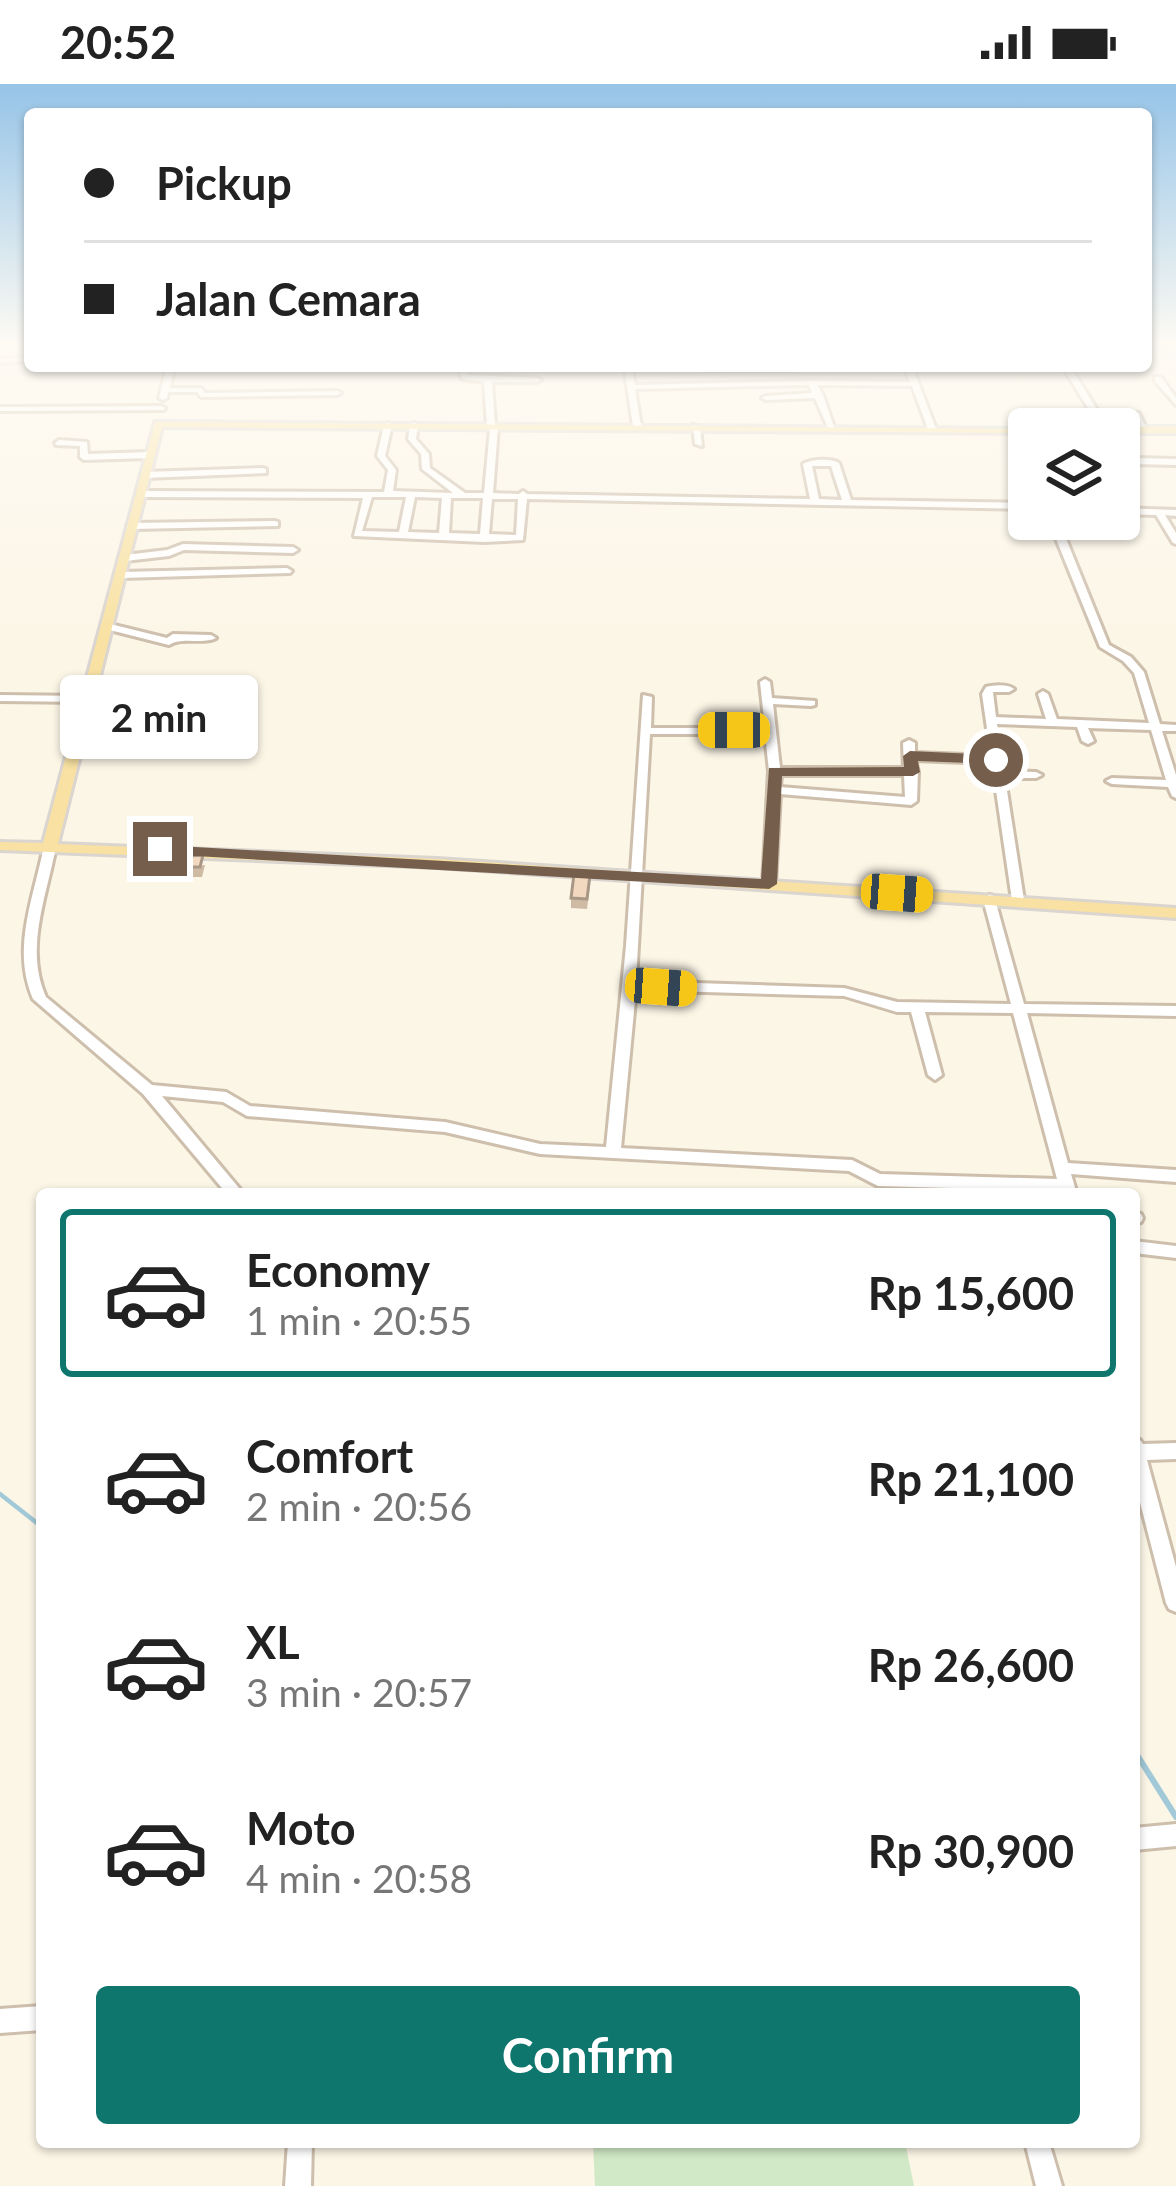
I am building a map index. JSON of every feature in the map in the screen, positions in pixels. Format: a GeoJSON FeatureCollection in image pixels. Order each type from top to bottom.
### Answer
{"type":"FeatureCollection","features":[{"type":"Feature","properties":{"kind":"main road"},"geometry":{"type":"LineString","coordinates":[[50,847],[153,443]]}},
{"type":"Feature","properties":{"kind":"main road"},"geometry":{"type":"LineString","coordinates":[[0,846],[225,851],[1176,913]]}},
{"type":"Feature","properties":{"kind":"street"},"geometry":{"type":"LineString","coordinates":[[60,443],[84,444],[84,457],[147,465]]}},
{"type":"Feature","properties":{"kind":"street"},"geometry":{"type":"LineString","coordinates":[[384,443],[381,456],[392,470],[388,494]]}},
{"type":"Feature","properties":{"kind":"street"},"geometry":{"type":"LineString","coordinates":[[415,443],[425,454],[426,469],[462,494]]}},
{"type":"Feature","properties":{"kind":"street"},"geometry":{"type":"LineString","coordinates":[[484,539],[491,443]]}},
{"type":"Feature","properties":{"kind":"street"},"geometry":{"type":"LineString","coordinates":[[1140,461],[1176,462]]}},
{"type":"Feature","properties":{"kind":"street"},"geometry":{"type":"LineString","coordinates":[[814,502],[808,463],[838,464],[848,503]]}},
{"type":"Feature","properties":{"kind":"street"},"geometry":{"type":"LineString","coordinates":[[92,466],[263,471]]}},
{"type":"Feature","properties":{"kind":"street"},"geometry":{"type":"LineString","coordinates":[[140,494],[523,494],[1008,506]]}},
{"type":"Feature","properties":{"kind":"street"},"geometry":{"type":"LineString","coordinates":[[403,535],[411,494]]}},
{"type":"Feature","properties":{"kind":"street"},"geometry":{"type":"LineString","coordinates":[[444,535],[447,494]]}},
{"type":"Feature","properties":{"kind":"street"},"geometry":{"type":"LineString","coordinates":[[368,495],[357,534],[484,539],[522,538],[523,494]]}},
{"type":"Feature","properties":{"kind":"street"},"geometry":{"type":"LineString","coordinates":[[1140,512],[1176,513]]}},
{"type":"Feature","properties":{"kind":"street"},"geometry":{"type":"LineString","coordinates":[[1159,512],[1176,541]]}},
{"type":"Feature","properties":{"kind":"street"},"geometry":{"type":"LineString","coordinates":[[132,526],[275,524]]}},
{"type":"Feature","properties":{"kind":"street"},"geometry":{"type":"LineString","coordinates":[[1062,540],[1105,647],[1133,663],[1145,687],[1174,789],[1112,781]]}},
{"type":"Feature","properties":{"kind":"street"},"geometry":{"type":"LineString","coordinates":[[125,558],[169,554],[183,547],[293,550]]}},
{"type":"Feature","properties":{"kind":"street"},"geometry":{"type":"LineString","coordinates":[[121,575],[286,571]]}},
{"type":"Feature","properties":{"kind":"street"},"geometry":{"type":"LineString","coordinates":[[106,626],[158,640],[211,638]]}},
{"type":"Feature","properties":{"kind":"street"},"geometry":{"type":"LineString","coordinates":[[765,682],[775,771],[769,884]]}},
{"type":"Feature","properties":{"kind":"street"},"geometry":{"type":"LineString","coordinates":[[1009,689],[988,691],[1018,900]]}},
{"type":"Feature","properties":{"kind":"street"},"geometry":{"type":"LineString","coordinates":[[1042,694],[1052,722]]}},
{"type":"Feature","properties":{"kind":"street"},"geometry":{"type":"LineString","coordinates":[[613,1154],[631,985],[647,697]]}},
{"type":"Feature","properties":{"kind":"street"},"geometry":{"type":"LineString","coordinates":[[0,698],[86,699]]}},
{"type":"Feature","properties":{"kind":"street"},"geometry":{"type":"LineString","coordinates":[[769,701],[811,703]]}},
{"type":"Feature","properties":{"kind":"street"},"geometry":{"type":"LineString","coordinates":[[992,719],[1176,728]]}},
{"type":"Feature","properties":{"kind":"street"},"geometry":{"type":"LineString","coordinates":[[1081,723],[1088,741]]}},
{"type":"Feature","properties":{"kind":"street"},"geometry":{"type":"LineString","coordinates":[[648,731],[771,731]]}},
{"type":"Feature","properties":{"kind":"street"},"geometry":{"type":"LineString","coordinates":[[775,790],[908,801],[914,797],[909,749],[1036,775]]}},
{"type":"Feature","properties":{"kind":"street"},"geometry":{"type":"LineString","coordinates":[[775,771],[913,772]]}},
{"type":"Feature","properties":{"kind":"street"},"geometry":{"type":"LineString","coordinates":[[50,847],[32,933],[32,986],[40,999],[148,1090],[231,1188]]}},
{"type":"Feature","properties":{"kind":"street"},"geometry":{"type":"LineString","coordinates":[[988,899],[1066,1182]]}},
{"type":"Feature","properties":{"kind":"street"},"geometry":{"type":"LineString","coordinates":[[631,985],[844,992],[892,1006],[1176,1011]]}},
{"type":"Feature","properties":{"kind":"street"},"geometry":{"type":"LineString","coordinates":[[916,1007],[935,1075]]}},
{"type":"Feature","properties":{"kind":"street"},"geometry":{"type":"LineString","coordinates":[[148,1090],[226,1097],[247,1111],[445,1127],[540,1149],[853,1166],[878,1180],[1066,1182],[1176,1176]]}},
{"type":"Feature","properties":{"kind":"street"},"geometry":{"type":"LineString","coordinates":[[1140,1248],[1176,1252]]}},
{"type":"Feature","properties":{"kind":"street"},"geometry":{"type":"LineString","coordinates":[[1140,1448],[1171,1451]]}},
{"type":"Feature","properties":{"kind":"street"},"geometry":{"type":"LineString","coordinates":[[1140,1467],[1176,1603]]}},
{"type":"Feature","properties":{"kind":"street"},"geometry":{"type":"LineString","coordinates":[[1140,1838],[1170,1835]]}},
{"type":"Feature","properties":{"kind":"street"},"geometry":{"type":"LineString","coordinates":[[0,2021],[36,2018]]}},
{"type":"Feature","properties":{"kind":"street"},"geometry":{"type":"LineString","coordinates":[[298,2186],[300,2148]]}},
{"type":"Feature","properties":{"kind":"street"},"geometry":{"type":"LineString","coordinates":[[1039,2148],[1049,2186]]}},
{"type":"Feature","properties":{"kind":"green space"},"geometry":{"type":"Polygon","coordinates":[[[593,2148],[906,2148],[914,2186],[595,2186],[593,2148]]]}},
{"type":"Feature","properties":{"kind":"building"},"geometry":{"type":"Polygon","coordinates":[[[203,855],[200,867],[185,867],[188,856],[203,855]]]}},
{"type":"Feature","properties":{"kind":"building"},"geometry":{"type":"Polygon","coordinates":[[[574,874],[590,875],[587,899],[571,898],[574,874]]]}},
{"type":"Feature","properties":{"kind":"waterway"},"geometry":{"type":"LineString","coordinates":[[0,1494],[36,1522]]}},
{"type":"Feature","properties":{"kind":"waterway"},"geometry":{"type":"LineString","coordinates":[[1140,1760],[1176,1817]]}},
{"type":"Feature","properties":{"kind":"route"},"geometry":{"type":"LineString","coordinates":[[160,849],[769,884],[775,771],[913,772],[910,756],[996,760]]}}]}
